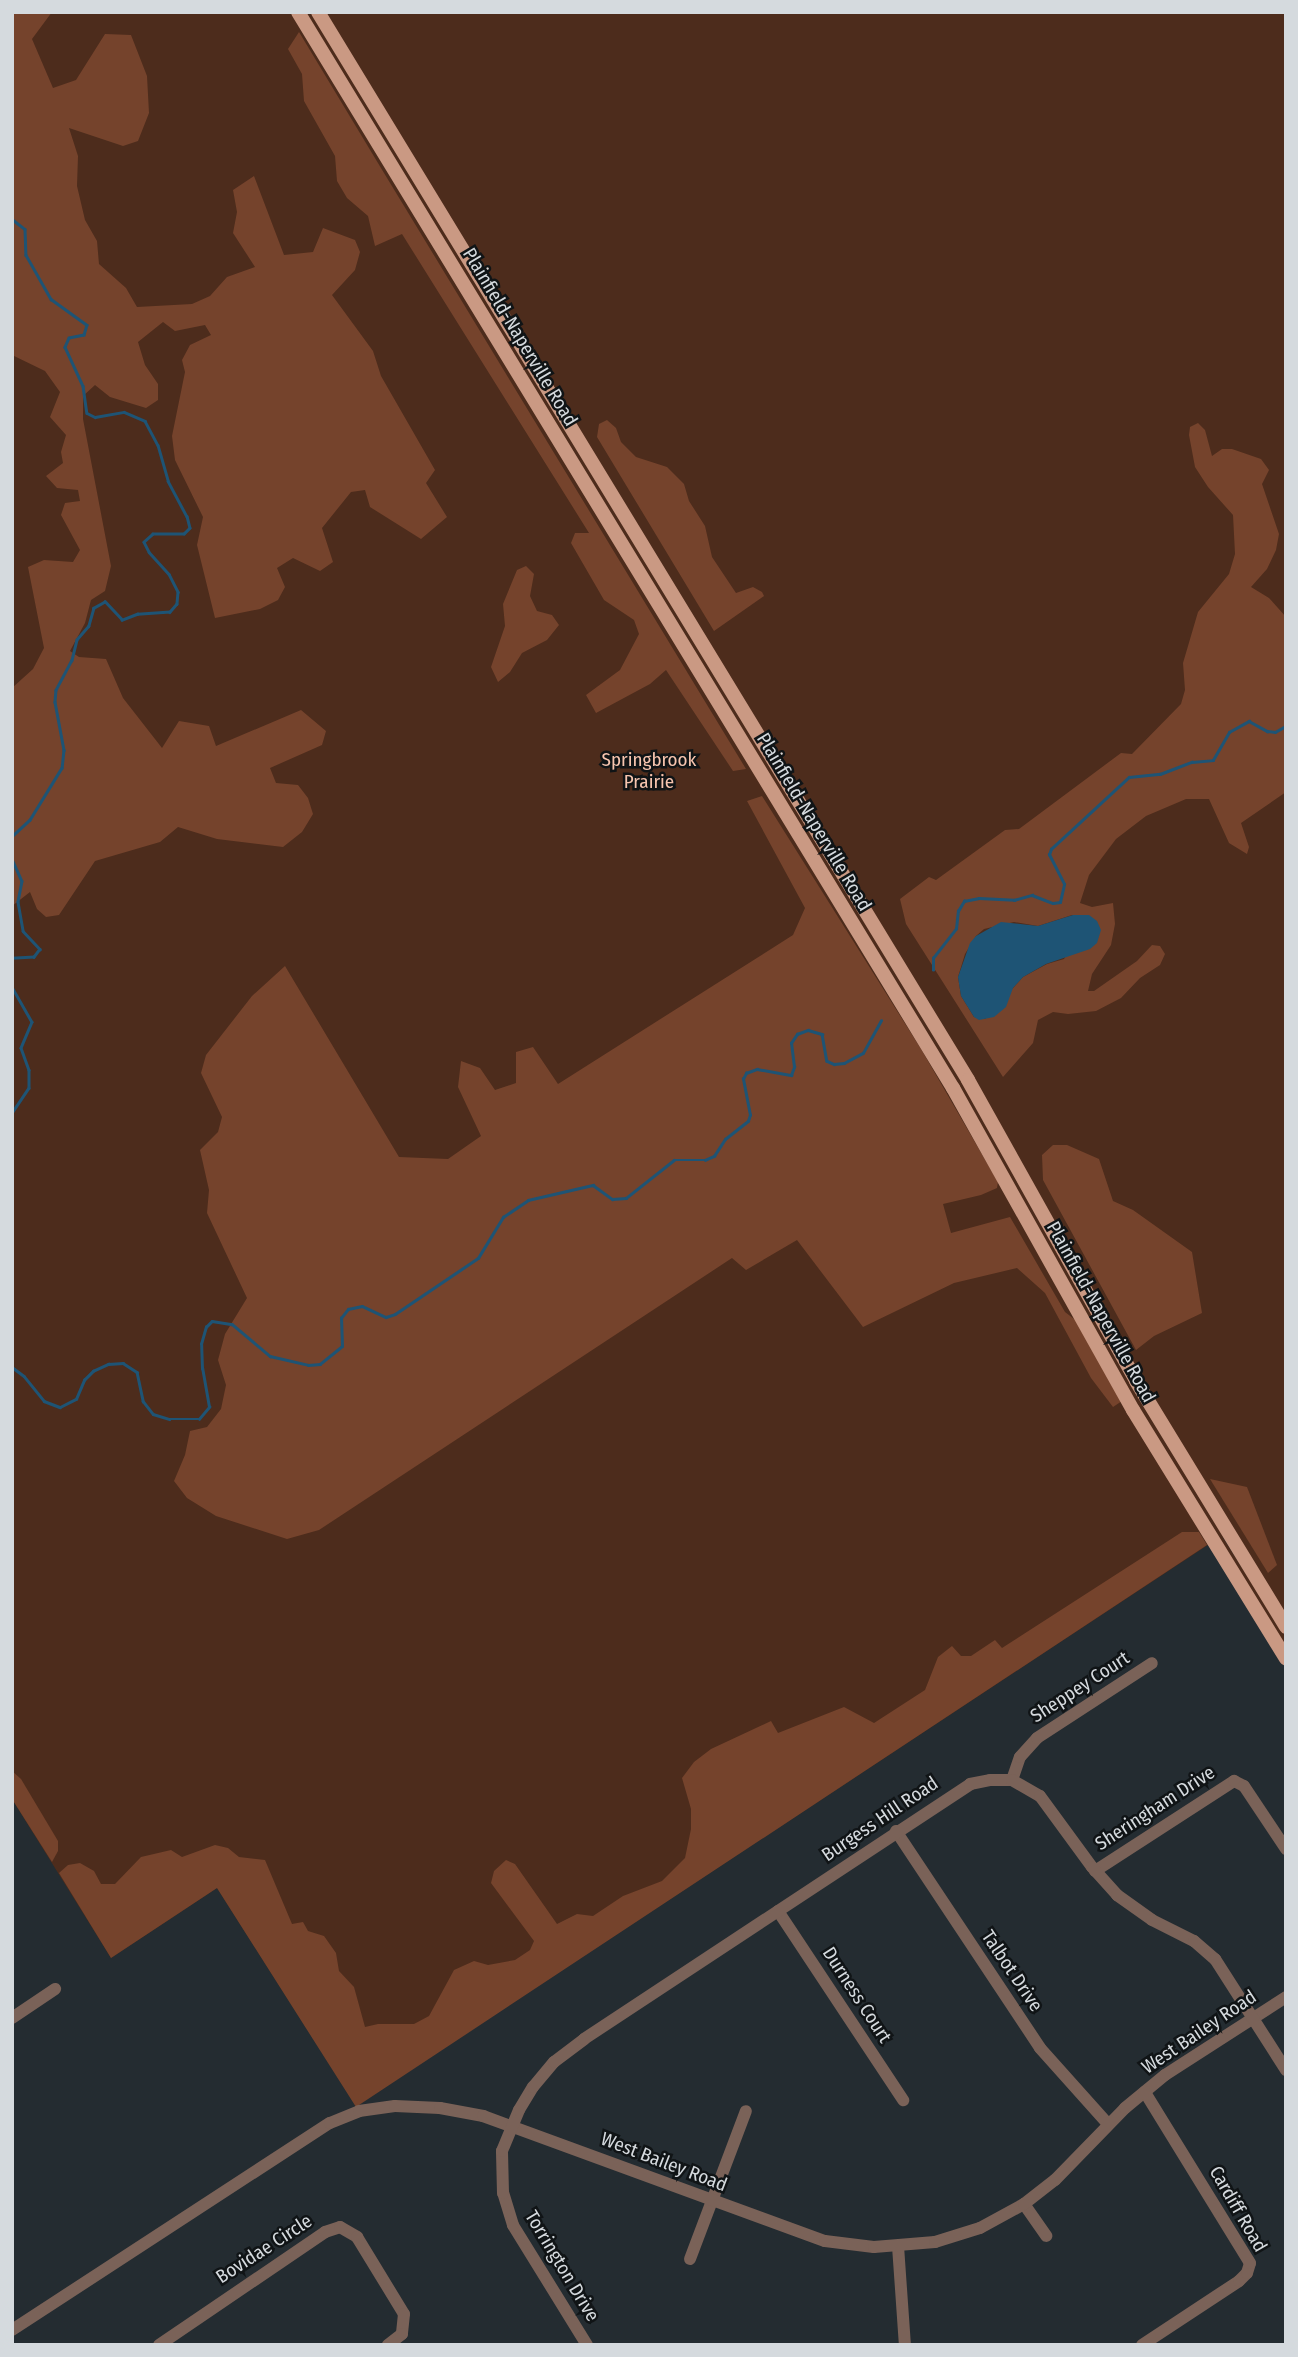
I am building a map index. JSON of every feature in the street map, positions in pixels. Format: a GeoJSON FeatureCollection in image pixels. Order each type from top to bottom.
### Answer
{"type":"FeatureCollection","features":[{"type":"Feature","properties":{"kind":"main road","name":"Plainfield-Naperville Road"},"geometry":{"type":"LineString","coordinates":[[299,12],[953,1088],[1133,1410],[1286,1658]]}},
{"type":"Feature","properties":{"kind":"main road","name":"Plainfield-Naperville Road"},"geometry":{"type":"LineString","coordinates":[[318,12],[968,1080],[1148,1403],[1286,1627]]}},
{"type":"Feature","properties":{"kind":"street","name":"Sheppey Court"},"geometry":{"type":"LineString","coordinates":[[1012,1780],[1020,1757],[1037,1738],[1152,1663]]}},
{"type":"Feature","properties":{"kind":"street","name":"Burgess Hill Road"},"geometry":{"type":"LineString","coordinates":[[512,2125],[533,2087],[568,2050],[970,1784],[1012,1780]]}},
{"type":"Feature","properties":{"kind":"street"},"geometry":{"type":"LineString","coordinates":[[1012,1780],[1045,1800],[1095,1871],[1133,1908],[1207,1951],[1223,1970],[1286,2070]]}},
{"type":"Feature","properties":{"kind":"street","name":"Sheringham Drive"},"geometry":{"type":"LineString","coordinates":[[1095,1871],[1234,1781],[1248,1791],[1286,1849]]}},
{"type":"Feature","properties":{"kind":"street","name":"Talbot Drive"},"geometry":{"type":"LineString","coordinates":[[896,1831],[1040,2048],[1108,2124]]}},
{"type":"Feature","properties":{"kind":"street","name":"Durness Court"},"geometry":{"type":"LineString","coordinates":[[778,1911],[903,2100]]}},
{"type":"Feature","properties":{"kind":"street"},"geometry":{"type":"LineString","coordinates":[[12,2018],[55,1989]]}},
{"type":"Feature","properties":{"kind":"street","name":"West Bailey Road"},"geometry":{"type":"LineString","coordinates":[[12,2330],[340,2117],[378,2108],[419,2106],[463,2111],[512,2125],[825,2241],[850,2245],[898,2246],[962,2234],[1024,2204],[1055,2180],[1108,2124],[1179,2064],[1286,1997]]}},
{"type":"Feature","properties":{"kind":"street","name":"Cardiff Road"},"geometry":{"type":"LineString","coordinates":[[1142,2345],[1239,2281],[1247,2273],[1250,2263],[1144,2092]]}},
{"type":"Feature","properties":{"kind":"street"},"geometry":{"type":"LineString","coordinates":[[690,2259],[746,2111]]}},
{"type":"Feature","properties":{"kind":"street","name":"Torrington Drive"},"geometry":{"type":"LineString","coordinates":[[512,2125],[501,2161],[501,2180],[508,2211],[587,2345]]}},
{"type":"Feature","properties":{"kind":"street"},"geometry":{"type":"LineString","coordinates":[[1024,2204],[1046,2236]]}},
{"type":"Feature","properties":{"kind":"street","name":"Bovidae Circle"},"geometry":{"type":"LineString","coordinates":[[159,2345],[325,2232],[340,2227],[357,2237],[404,2314],[402,2334],[388,2345]]}},
{"type":"Feature","properties":{"kind":"street"},"geometry":{"type":"LineString","coordinates":[[898,2246],[905,2345]]}},
{"type":"Feature","properties":{"kind":"green space","name":"Springbrook Prairie"},"geometry":{"type":"Polygon","coordinates":[[[12,12],[1286,12],[1286,1615],[1222,1536],[1286,1637],[1286,1648],[1217,1539],[356,2106],[217,1888],[111,1958],[12,1799],[12,12]]]}},
{"type":"Feature","properties":{"kind":"shaded area"},"geometry":{"type":"Polygon","coordinates":[[[12,12],[52,12],[32,39],[53,88],[76,80],[105,34],[131,35],[147,76],[149,113],[138,141],[123,146],[69,128],[78,156],[77,186],[85,220],[97,241],[99,264],[126,288],[137,307],[192,304],[210,296],[227,277],[255,267],[233,233],[237,212],[233,190],[254,176],[284,255],[313,252],[323,228],[355,240],[360,252],[355,270],[332,295],[373,351],[381,376],[435,470],[426,483],[447,517],[421,539],[370,507],[365,490],[351,492],[322,528],[333,562],[320,571],[293,558],[277,568],[285,587],[278,600],[260,609],[215,618],[197,545],[203,517],[175,460],[172,436],[185,372],[182,360],[190,345],[211,335],[205,325],[175,331],[163,322],[138,342],[145,365],[158,384],[158,400],[146,408],[110,397],[95,385],[83,396],[83,419],[111,566],[105,591],[91,600],[85,623],[70,651],[79,657],[106,659],[123,698],[162,748],[179,721],[209,726],[216,746],[301,710],[326,731],[322,745],[270,768],[276,783],[298,785],[308,798],[313,814],[302,832],[283,847],[217,839],[178,827],[160,842],[95,861],[59,915],[46,917],[37,909],[30,892],[12,906],[12,688],[33,669],[44,648],[28,567],[44,560],[73,562],[80,550],[61,515],[65,503],[80,501],[78,490],[57,488],[46,476],[63,463],[61,452],[66,435],[50,417],[60,392],[45,371],[12,355],[12,12]]]}},
{"type":"Feature","properties":{"kind":"shaded area"},"geometry":{"type":"Polygon","coordinates":[[[299,32],[746,769],[733,771],[666,670],[650,684],[596,713],[586,695],[620,670],[639,634],[634,620],[604,600],[571,543],[575,533],[589,533],[402,234],[375,246],[368,216],[347,198],[337,181],[335,156],[304,101],[302,74],[288,49],[299,32]]]}},
{"type":"Feature","properties":{"kind":"shaded area"},"geometry":{"type":"Polygon","coordinates":[[[607,420],[616,428],[621,442],[636,457],[667,467],[684,484],[689,501],[705,526],[712,557],[736,593],[753,587],[762,592],[764,596],[714,631],[597,437],[599,424],[607,420]]]}},
{"type":"Feature","properties":{"kind":"shaded area"},"geometry":{"type":"Polygon","coordinates":[[[1198,423],[1205,430],[1212,456],[1222,449],[1232,449],[1261,459],[1269,470],[1262,484],[1279,534],[1276,550],[1267,569],[1251,587],[1269,598],[1286,617],[1286,792],[1241,823],[1249,847],[1247,854],[1229,843],[1209,799],[1186,799],[1146,816],[1116,839],[1089,875],[1080,903],[1092,907],[1113,903],[1115,924],[1111,945],[1092,974],[1088,991],[1094,991],[1137,961],[1152,945],[1160,946],[1165,954],[1160,965],[1140,978],[1121,998],[1096,1011],[1068,1014],[1053,1012],[1038,1020],[1033,1043],[1003,1077],[906,924],[900,899],[929,877],[936,880],[1005,830],[1019,829],[1121,753],[1132,754],[1181,704],[1185,690],[1183,663],[1198,612],[1229,574],[1235,554],[1233,515],[1208,487],[1195,467],[1190,427],[1198,423]],[[1072,915],[1038,926],[1014,922],[984,929],[976,936],[965,954],[958,977],[961,996],[974,1017],[985,1019],[1023,977],[1047,964],[1064,959],[1089,915],[1072,915]]]}},
{"type":"Feature","properties":{"kind":"shaded area"},"geometry":{"type":"Polygon","coordinates":[[[526,566],[534,574],[530,596],[537,611],[552,615],[559,625],[547,640],[522,653],[510,672],[498,682],[491,667],[505,626],[503,604],[517,570],[526,566]]]}},
{"type":"Feature","properties":{"kind":"shaded area"},"geometry":{"type":"Polygon","coordinates":[[[762,796],[921,1049],[998,1182],[997,1188],[981,1195],[943,1204],[951,1233],[1010,1217],[1065,1312],[1078,1322],[1122,1401],[1113,1407],[1091,1378],[1045,1293],[1017,1268],[954,1283],[863,1327],[797,1240],[746,1270],[732,1258],[319,1530],[287,1539],[216,1516],[187,1498],[174,1481],[185,1455],[190,1431],[207,1427],[221,1409],[226,1385],[218,1360],[225,1334],[247,1298],[207,1213],[209,1190],[200,1150],[218,1132],[222,1117],[201,1073],[206,1055],[252,996],[285,966],[399,1157],[448,1159],[481,1136],[458,1087],[461,1061],[480,1068],[495,1090],[516,1083],[516,1052],[533,1047],[558,1084],[793,935],[805,908],[747,801],[762,796]]]}},
{"type":"Feature","properties":{"kind":"shaded area"},"geometry":{"type":"Polygon","coordinates":[[[1053,1145],[1067,1145],[1099,1159],[1113,1201],[1133,1210],[1192,1252],[1202,1313],[1154,1336],[1136,1350],[1043,1180],[1042,1155],[1053,1145]]]}},
{"type":"Feature","properties":{"kind":"shaded area"},"geometry":{"type":"Polygon","coordinates":[[[1210,1479],[1247,1487],[1277,1565],[1268,1573],[1210,1479]]]}},
{"type":"Feature","properties":{"kind":"shaded area"},"geometry":{"type":"Polygon","coordinates":[[[1182,1532],[1199,1532],[1207,1545],[356,2107],[217,1888],[111,1958],[59,1873],[68,1865],[80,1863],[94,1871],[101,1884],[115,1884],[141,1857],[171,1850],[182,1857],[215,1845],[228,1848],[239,1857],[265,1860],[292,1924],[303,1922],[308,1931],[324,1936],[336,1953],[339,1971],[354,1987],[365,2027],[378,2024],[414,2024],[429,2016],[454,1970],[474,1961],[488,1965],[515,1960],[530,1950],[534,1941],[491,1883],[494,1871],[506,1860],[515,1864],[557,1924],[577,1914],[593,1916],[623,1896],[662,1881],[685,1858],[691,1829],[691,1809],[682,1778],[694,1762],[711,1749],[771,1721],[778,1733],[844,1707],[874,1723],[925,1690],[938,1657],[952,1646],[961,1656],[971,1656],[995,1640],[1002,1648],[1182,1532]]]}},
{"type":"Feature","properties":{"kind":"shaded area"},"geometry":{"type":"Polygon","coordinates":[[[12,1771],[21,1779],[58,1841],[58,1851],[52,1862],[12,1799],[12,1771]]]}},
{"type":"Feature","properties":{"kind":"water"},"geometry":{"type":"Polygon","coordinates":[[[1073,915],[1089,915],[1097,921],[1101,930],[1097,943],[1090,949],[1046,964],[1023,977],[1013,988],[1006,1007],[994,1017],[979,1020],[974,1017],[961,996],[958,977],[970,943],[976,936],[1001,922],[1038,926],[1073,915]]]}},
{"type":"Feature","properties":{"kind":"waterway"},"geometry":{"type":"LineString","coordinates":[[12,219],[25,229],[26,255],[51,299],[87,325],[84,335],[69,338],[65,347],[83,386],[87,413],[95,417],[124,412],[145,421],[158,445],[168,481],[187,516],[190,528],[184,534],[153,534],[144,542],[149,552],[169,574],[178,592],[177,604],[170,612],[138,614],[122,620],[105,602],[94,608],[89,626],[77,640],[72,660],[56,690],[55,702],[64,750],[62,768],[30,820],[12,837]]}},
{"type":"Feature","properties":{"kind":"waterway"},"geometry":{"type":"LineString","coordinates":[[933,970],[933,958],[956,929],[958,911],[964,901],[979,898],[1014,900],[1032,895],[1053,903],[1060,902],[1064,884],[1049,855],[1051,849],[1129,777],[1160,774],[1192,762],[1213,760],[1229,732],[1249,721],[1267,731],[1275,732],[1286,726]]}},
{"type":"Feature","properties":{"kind":"waterway"},"geometry":{"type":"LineString","coordinates":[[12,859],[22,881],[18,902],[23,931],[40,949],[34,957],[12,958]]}},
{"type":"Feature","properties":{"kind":"waterway"},"geometry":{"type":"LineString","coordinates":[[12,987],[32,1022],[21,1048],[29,1070],[29,1088],[12,1113]]}},
{"type":"Feature","properties":{"kind":"waterway"},"geometry":{"type":"LineString","coordinates":[[12,1367],[24,1376],[44,1401],[60,1407],[76,1399],[84,1380],[93,1371],[108,1364],[123,1363],[137,1372],[143,1401],[153,1414],[169,1419],[199,1419],[209,1407],[202,1369],[201,1344],[206,1327],[212,1321],[232,1324],[270,1356],[308,1365],[320,1364],[342,1346],[341,1318],[348,1309],[362,1306],[386,1317],[395,1314],[478,1258],[503,1217],[528,1200],[593,1185],[612,1199],[626,1198],[674,1160],[705,1160],[714,1156],[725,1139],[748,1121],[750,1115],[743,1079],[746,1073],[757,1069],[791,1075],[794,1067],[791,1043],[797,1034],[808,1030],[822,1034],[827,1061],[834,1064],[844,1063],[863,1053],[881,1021]]}}]}
